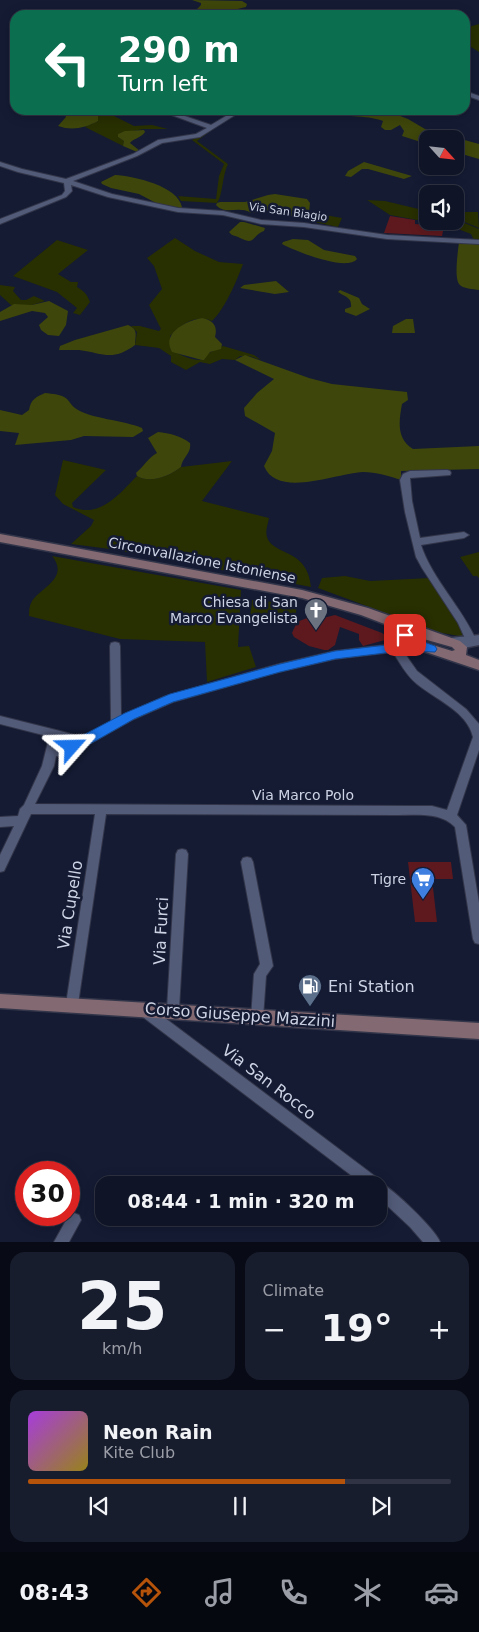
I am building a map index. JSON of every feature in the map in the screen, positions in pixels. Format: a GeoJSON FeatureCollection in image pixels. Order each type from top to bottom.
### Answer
{"type":"FeatureCollection","features":[{"type":"Feature","properties":{"kind":"main road","name":"Circonvallazione Istoniense"},"geometry":{"type":"LineString","coordinates":[[0,538],[302,594],[364,612],[396,624],[404,631],[405,640]]}},
{"type":"Feature","properties":{"kind":"main road"},"geometry":{"type":"LineString","coordinates":[[405,640],[464,646]]}},
{"type":"Feature","properties":{"kind":"main road"},"geometry":{"type":"LineString","coordinates":[[405,640],[431,649],[464,646]]}},
{"type":"Feature","properties":{"kind":"main road"},"geometry":{"type":"LineString","coordinates":[[464,646],[476,664]]}},
{"type":"Feature","properties":{"kind":"main road","name":"Corso Giuseppe Mazzini"},"geometry":{"type":"LineString","coordinates":[[0,1001],[173,1009],[257,1018],[479,1032]]}},
{"type":"Feature","properties":{"kind":"street"},"geometry":{"type":"LineString","coordinates":[[176,115],[211,127]]}},
{"type":"Feature","properties":{"kind":"street"},"geometry":{"type":"LineString","coordinates":[[0,222],[64,196],[68,192],[67,182],[135,155],[160,141],[190,139],[198,136],[231,115]]}},
{"type":"Feature","properties":{"kind":"street","name":"Via San Biagio"},"geometry":{"type":"LineString","coordinates":[[0,164],[20,171],[53,177],[110,196],[178,210],[223,213],[261,222],[304,225],[387,237],[479,242]]}},
{"type":"Feature","properties":{"kind":"street"},"geometry":{"type":"LineString","coordinates":[[448,473],[406,476],[405,480],[411,518],[424,564],[465,623],[464,646]]}},
{"type":"Feature","properties":{"kind":"street"},"geometry":{"type":"LineString","coordinates":[[417,542],[464,535]]}},
{"type":"Feature","properties":{"kind":"street"},"geometry":{"type":"LineString","coordinates":[[48,766],[54,740],[67,744],[88,740],[116,724],[170,699],[280,668],[405,640],[414,674],[468,718],[477,728],[478,737],[451,816],[460,825],[479,939]]}},
{"type":"Feature","properties":{"kind":"street"},"geometry":{"type":"LineString","coordinates":[[115,646],[116,724]]}},
{"type":"Feature","properties":{"kind":"street"},"geometry":{"type":"LineString","coordinates":[[0,720],[44,732],[67,744]]}},
{"type":"Feature","properties":{"kind":"street"},"geometry":{"type":"LineString","coordinates":[[44,732],[52,748],[57,753],[67,744]]}},
{"type":"Feature","properties":{"kind":"street"},"geometry":{"type":"LineString","coordinates":[[0,867],[48,766],[67,744]]}},
{"type":"Feature","properties":{"kind":"street","name":"Via Marco Polo"},"geometry":{"type":"LineString","coordinates":[[26,809],[398,810],[436,812],[451,816]]}},
{"type":"Feature","properties":{"kind":"street","name":"Via Cupello"},"geometry":{"type":"LineString","coordinates":[[72,1004],[101,810]]}},
{"type":"Feature","properties":{"kind":"street"},"geometry":{"type":"LineString","coordinates":[[0,822],[21,821]]}},
{"type":"Feature","properties":{"kind":"street","name":"Via Furci"},"geometry":{"type":"LineString","coordinates":[[173,1009],[182,854]]}},
{"type":"Feature","properties":{"kind":"street"},"geometry":{"type":"LineString","coordinates":[[247,862],[267,966],[260,974],[257,1018]]}},
{"type":"Feature","properties":{"kind":"street","name":"Via San Rocco"},"geometry":{"type":"LineString","coordinates":[[141,1008],[363,1176]]}},
{"type":"Feature","properties":{"kind":"street"},"geometry":{"type":"LineString","coordinates":[[387,1196],[433,1242]]}},
{"type":"Feature","properties":{"kind":"street"},"geometry":{"type":"LineString","coordinates":[[61,1242],[70,1226]]}},
{"type":"Feature","properties":{"kind":"green space"},"geometry":{"type":"Polygon","coordinates":[[[192,0],[242,1],[247,4],[246,7],[233,10],[196,10],[201,3],[192,0]]]}},
{"type":"Feature","properties":{"kind":"green space"},"geometry":{"type":"Polygon","coordinates":[[[479,24],[479,52],[470,46],[470,27],[479,24]]]}},
{"type":"Feature","properties":{"kind":"green space"},"geometry":{"type":"Polygon","coordinates":[[[65,115],[98,115],[98,121],[78,128],[58,126],[66,117],[65,115]]]}},
{"type":"Feature","properties":{"kind":"green space"},"geometry":{"type":"Polygon","coordinates":[[[98,115],[112,115],[134,126],[152,125],[168,129],[144,129],[120,133],[118,137],[124,141],[123,146],[85,127],[98,121],[98,115]]]}},
{"type":"Feature","properties":{"kind":"green space"},"geometry":{"type":"Polygon","coordinates":[[[340,115],[398,115],[429,130],[419,130],[419,141],[402,136],[404,131],[400,125],[391,130],[385,130],[381,127],[383,121],[340,115]]]}},
{"type":"Feature","properties":{"kind":"green space"},"geometry":{"type":"Polygon","coordinates":[[[216,127],[197,141],[228,164],[219,200],[217,203],[181,201],[178,196],[216,199],[219,176],[224,164],[192,140],[216,127]]]}},
{"type":"Feature","properties":{"kind":"green space"},"geometry":{"type":"Polygon","coordinates":[[[144,130],[145,132],[140,137],[130,143],[140,151],[137,152],[123,146],[124,141],[118,137],[118,134],[125,131],[144,130]]]}},
{"type":"Feature","properties":{"kind":"green space"},"geometry":{"type":"Polygon","coordinates":[[[464,140],[479,144],[479,159],[464,155],[464,140]]]}},
{"type":"Feature","properties":{"kind":"green space"},"geometry":{"type":"Polygon","coordinates":[[[364,162],[412,176],[404,179],[362,169],[351,177],[345,176],[348,171],[364,162]]]}},
{"type":"Feature","properties":{"kind":"green space"},"geometry":{"type":"Polygon","coordinates":[[[115,175],[133,177],[164,188],[173,193],[182,207],[181,209],[156,203],[139,194],[111,188],[102,184],[101,182],[115,175]]]}},
{"type":"Feature","properties":{"kind":"green space"},"geometry":{"type":"Polygon","coordinates":[[[275,194],[307,199],[310,203],[309,212],[306,212],[302,219],[294,216],[279,216],[268,211],[251,213],[241,210],[224,210],[216,205],[220,202],[245,202],[275,194]]]}},
{"type":"Feature","properties":{"kind":"green space"},"geometry":{"type":"Polygon","coordinates":[[[367,200],[385,201],[419,209],[419,220],[390,215],[367,200]]]}},
{"type":"Feature","properties":{"kind":"green space"},"geometry":{"type":"Polygon","coordinates":[[[464,212],[478,212],[479,228],[464,222],[464,212]]]}},
{"type":"Feature","properties":{"kind":"green space"},"geometry":{"type":"Polygon","coordinates":[[[319,214],[342,218],[338,227],[314,222],[319,214]]]}},
{"type":"Feature","properties":{"kind":"green space"},"geometry":{"type":"Polygon","coordinates":[[[240,222],[265,228],[264,231],[249,241],[229,232],[240,222]]]}},
{"type":"Feature","properties":{"kind":"green space"},"geometry":{"type":"Polygon","coordinates":[[[464,223],[479,229],[479,241],[474,240],[471,234],[460,230],[464,230],[464,223]]]}},
{"type":"Feature","properties":{"kind":"green space"},"geometry":{"type":"Polygon","coordinates":[[[175,238],[195,251],[219,262],[243,264],[230,294],[217,316],[212,321],[200,318],[184,324],[170,336],[170,348],[186,357],[204,360],[207,354],[223,346],[254,355],[261,360],[249,356],[240,356],[235,360],[222,359],[210,364],[200,362],[186,370],[171,362],[171,356],[159,348],[135,345],[137,332],[131,326],[140,326],[159,331],[161,329],[149,305],[162,289],[154,266],[147,258],[175,238]]]}},
{"type":"Feature","properties":{"kind":"green space"},"geometry":{"type":"Polygon","coordinates":[[[293,239],[308,240],[324,250],[355,256],[357,259],[343,263],[332,262],[282,244],[293,239]]]}},
{"type":"Feature","properties":{"kind":"green space"},"geometry":{"type":"Polygon","coordinates":[[[57,240],[88,250],[58,274],[71,282],[78,282],[77,287],[88,297],[90,302],[80,315],[73,313],[77,308],[57,292],[13,276],[57,240]]]}},
{"type":"Feature","properties":{"kind":"green space"},"geometry":{"type":"Polygon","coordinates":[[[459,242],[479,244],[479,290],[463,287],[459,284],[457,264],[459,242]]]}},
{"type":"Feature","properties":{"kind":"green space"},"geometry":{"type":"Polygon","coordinates":[[[276,281],[289,292],[275,294],[240,288],[244,285],[276,281]]]}},
{"type":"Feature","properties":{"kind":"green space"},"geometry":{"type":"Polygon","coordinates":[[[0,285],[15,287],[13,291],[21,300],[34,296],[45,301],[32,305],[11,305],[0,295],[0,285]]]}},
{"type":"Feature","properties":{"kind":"green space"},"geometry":{"type":"Polygon","coordinates":[[[340,290],[359,298],[362,304],[370,309],[356,316],[345,312],[345,309],[351,307],[351,304],[348,298],[338,292],[340,290]]]}},
{"type":"Feature","properties":{"kind":"green space"},"geometry":{"type":"Polygon","coordinates":[[[49,301],[68,311],[66,325],[59,336],[48,335],[41,330],[39,325],[48,317],[45,313],[32,311],[0,321],[0,312],[14,304],[32,305],[49,301]]]}},
{"type":"Feature","properties":{"kind":"green space"},"geometry":{"type":"Polygon","coordinates":[[[202,318],[214,324],[216,330],[215,337],[222,344],[221,349],[210,352],[204,360],[172,352],[169,345],[172,334],[183,325],[202,318]]]}},
{"type":"Feature","properties":{"kind":"green space"},"geometry":{"type":"Polygon","coordinates":[[[406,319],[413,319],[415,333],[392,333],[393,326],[406,319]]]}},
{"type":"Feature","properties":{"kind":"green space"},"geometry":{"type":"Polygon","coordinates":[[[128,325],[135,331],[135,345],[120,353],[107,355],[79,350],[59,350],[60,346],[75,340],[128,325]]]}},
{"type":"Feature","properties":{"kind":"green space"},"geometry":{"type":"Polygon","coordinates":[[[245,355],[309,378],[332,384],[407,392],[408,400],[402,404],[400,429],[408,445],[413,449],[479,446],[479,469],[401,471],[401,480],[378,473],[363,472],[309,482],[294,483],[281,481],[271,476],[264,466],[272,451],[275,433],[245,416],[244,408],[257,393],[274,379],[235,360],[245,355]]]}},
{"type":"Feature","properties":{"kind":"green space"},"geometry":{"type":"Polygon","coordinates":[[[45,393],[65,397],[81,412],[135,425],[142,428],[143,431],[133,437],[84,436],[71,440],[15,445],[19,433],[0,431],[0,410],[22,415],[29,410],[34,399],[45,393]]]}},
{"type":"Feature","properties":{"kind":"green space"},"geometry":{"type":"Polygon","coordinates":[[[158,432],[175,435],[190,443],[190,450],[181,467],[166,476],[148,479],[137,476],[136,473],[157,453],[148,438],[158,432]]]}},
{"type":"Feature","properties":{"kind":"green space"},"geometry":{"type":"Polygon","coordinates":[[[63,460],[106,470],[72,503],[73,507],[83,510],[92,510],[109,502],[137,476],[154,479],[166,476],[181,467],[232,461],[202,501],[269,518],[266,532],[270,543],[290,554],[304,565],[311,587],[110,549],[71,544],[91,526],[94,520],[63,504],[55,495],[63,460]]]}},
{"type":"Feature","properties":{"kind":"green space"},"geometry":{"type":"Polygon","coordinates":[[[479,552],[479,578],[473,576],[460,557],[479,552]]]}},
{"type":"Feature","properties":{"kind":"green space"},"geometry":{"type":"Polygon","coordinates":[[[52,556],[241,590],[238,647],[249,646],[256,667],[207,682],[205,642],[120,639],[29,616],[32,601],[56,576],[57,564],[52,556]]]}},
{"type":"Feature","properties":{"kind":"green space"},"geometry":{"type":"Polygon","coordinates":[[[345,576],[370,581],[430,578],[466,633],[464,637],[437,632],[318,588],[322,578],[345,576]]]}},
{"type":"Feature","properties":{"kind":"green space"},"geometry":{"type":"Polygon","coordinates":[[[252,600],[297,604],[295,621],[250,617],[252,600]]]}},
{"type":"Feature","properties":{"kind":"building"},"geometry":{"type":"Polygon","coordinates":[[[390,216],[415,220],[415,224],[419,224],[419,230],[443,230],[442,236],[384,233],[390,216]]]}},
{"type":"Feature","properties":{"kind":"building","name":"Chiesa di San Marco Evangelista"},"geometry":{"type":"Polygon","coordinates":[[[335,615],[382,633],[385,635],[385,640],[363,646],[359,640],[359,634],[340,627],[335,645],[328,650],[324,650],[309,646],[294,637],[292,633],[297,622],[312,616],[327,617],[335,615]]]}},
{"type":"Feature","properties":{"kind":"building","name":"Tigre"},"geometry":{"type":"Polygon","coordinates":[[[408,862],[451,862],[453,879],[432,879],[437,922],[415,922],[408,862]]]}},
{"type":"Feature","properties":{"kind":"place","name":"Chiesa di San Marco Evangelista"},"geometry":{"type":"Point","coordinates":[316,631]}},
{"type":"Feature","properties":{"kind":"place","name":"Tigre"},"geometry":{"type":"Point","coordinates":[423,900]}},
{"type":"Feature","properties":{"kind":"place","name":"Eni Station"},"geometry":{"type":"Point","coordinates":[310,1007]}},
{"type":"Feature","properties":{"kind":"route"},"geometry":{"type":"LineString","coordinates":[[72,747],[71,749],[150,706],[280,668],[335,655],[402,647],[431,649],[409,642],[405,635]]}}]}
